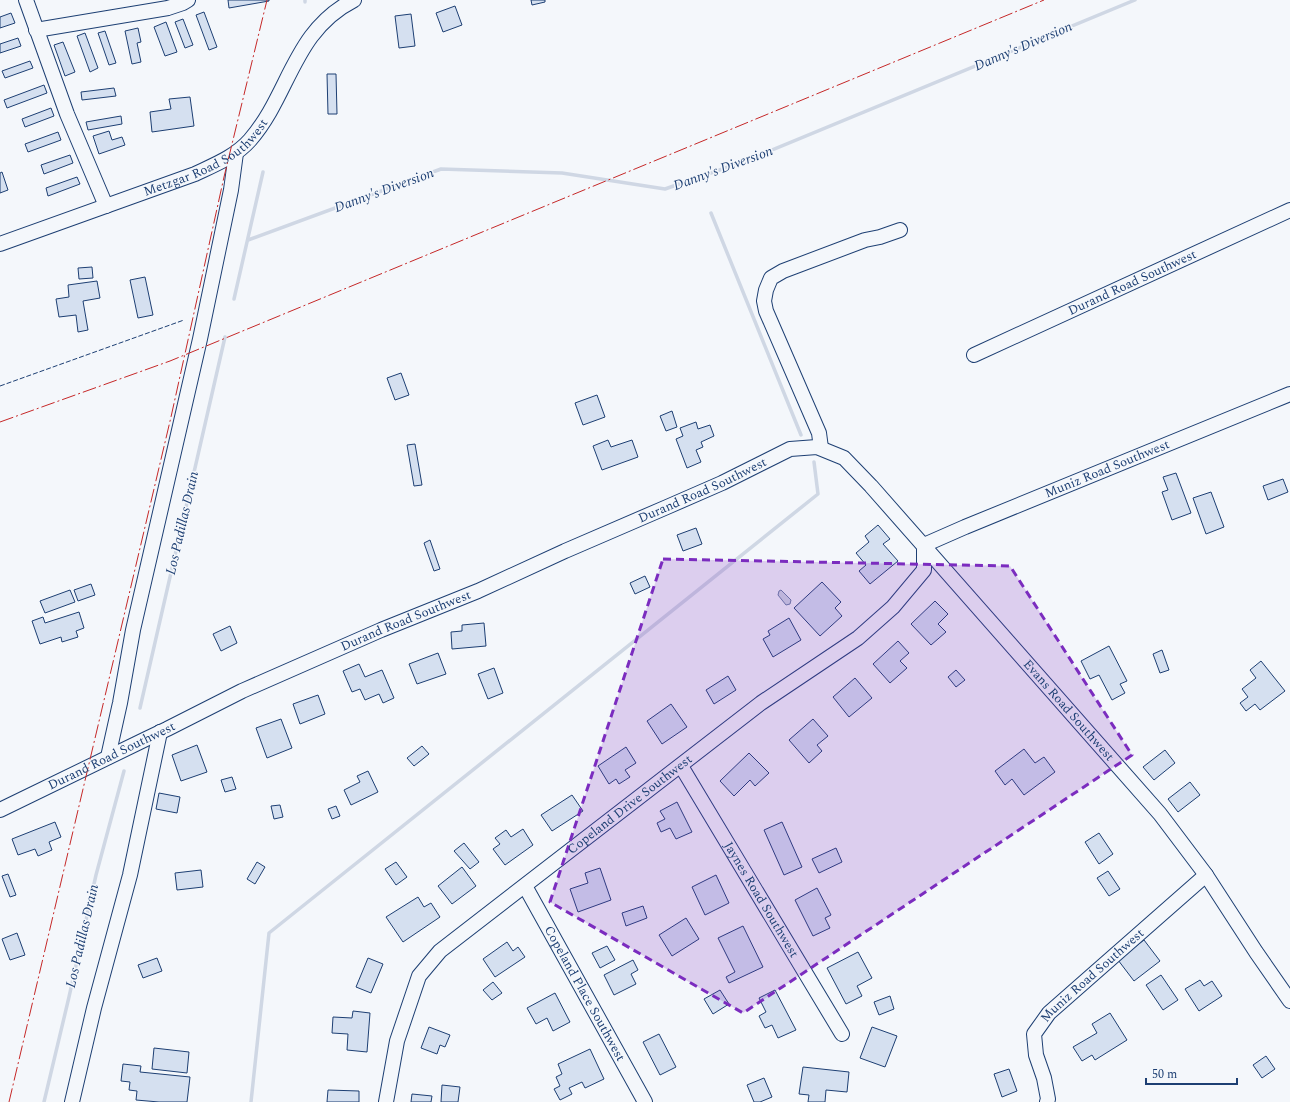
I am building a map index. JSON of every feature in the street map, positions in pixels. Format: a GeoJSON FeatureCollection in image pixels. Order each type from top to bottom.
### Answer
{"type":"FeatureCollection","features":[{"type":"Feature","properties":{"kind":"street"},"geometry":{"type":"LineString","coordinates":[[26,0],[67,114],[106,206]]}},
{"type":"Feature","properties":{"kind":"street"},"geometry":{"type":"LineString","coordinates":[[36,30],[168,8],[188,0]]}},
{"type":"Feature","properties":{"kind":"street","name":"Metzgar Road Southwest"},"geometry":{"type":"LineString","coordinates":[[0,244],[195,174],[236,153],[249,141],[268,115],[304,46],[313,33],[334,12],[354,0]]}},
{"type":"Feature","properties":{"kind":"street"},"geometry":{"type":"LineString","coordinates":[[108,757],[120,703],[133,630],[202,331],[231,190],[236,153]]}},
{"type":"Feature","properties":{"kind":"street","name":"Durand Road Southwest"},"geometry":{"type":"LineString","coordinates":[[974,355],[1290,210]]}},
{"type":"Feature","properties":{"kind":"street"},"geometry":{"type":"LineString","coordinates":[[819,448],[819,433],[766,311],[764,301],[766,290],[771,278],[782,271],[865,240],[880,237],[900,230]]}},
{"type":"Feature","properties":{"kind":"street","name":"Muniz Road Southwest"},"geometry":{"type":"LineString","coordinates":[[924,545],[1290,394]]}},
{"type":"Feature","properties":{"kind":"street","name":"Durand Road Southwest"},"geometry":{"type":"LineString","coordinates":[[0,810],[242,691],[381,630],[478,591],[564,551],[722,482],[790,449],[819,448]]}},
{"type":"Feature","properties":{"kind":"street","name":"Evans Road Southwest"},"geometry":{"type":"LineString","coordinates":[[819,448],[844,458],[871,486],[1160,814],[1206,875],[1290,1001]]}},
{"type":"Feature","properties":{"kind":"street","name":"Copeland Drive Southwest"},"geometry":{"type":"LineString","coordinates":[[386,1102],[397,1041],[419,976],[440,951],[761,703],[858,638],[893,607],[924,570],[924,545]]}},
{"type":"Feature","properties":{"kind":"street"},"geometry":{"type":"LineString","coordinates":[[72,1102],[94,1008],[130,875],[160,732]]}},
{"type":"Feature","properties":{"kind":"street","name":"Jaynes Road Southwest"},"geometry":{"type":"LineString","coordinates":[[681,766],[842,1034]]}},
{"type":"Feature","properties":{"kind":"street","name":"Muniz Road Southwest"},"geometry":{"type":"LineString","coordinates":[[1047,1102],[1048,1099],[1044,1078],[1036,1055],[1034,1034],[1049,1013],[1206,875]]}},
{"type":"Feature","properties":{"kind":"street","name":"Copeland Place Southwest"},"geometry":{"type":"LineString","coordinates":[[525,886],[645,1102]]}},
{"type":"Feature","properties":{"kind":"highlighted area"},"geometry":{"type":"Polygon","coordinates":[[[663,559],[1010,566],[1132,755],[743,1013],[550,902],[663,559]]]}},
{"type":"Feature","properties":{"kind":"shaded area"},"geometry":{"type":"Polygon","coordinates":[[[781,590],[791,600],[790,604],[786,605],[778,595],[779,591],[781,590]]]}},
{"type":"Feature","properties":{"kind":"building"},"geometry":{"type":"Polygon","coordinates":[[[228,0],[269,0],[269,1],[229,8],[228,0]]]}},
{"type":"Feature","properties":{"kind":"building"},"geometry":{"type":"Polygon","coordinates":[[[531,0],[545,0],[545,2],[532,5],[531,0]]]}},
{"type":"Feature","properties":{"kind":"building"},"geometry":{"type":"Polygon","coordinates":[[[455,6],[462,25],[443,32],[436,13],[455,6]]]}},
{"type":"Feature","properties":{"kind":"building"},"geometry":{"type":"Polygon","coordinates":[[[204,12],[217,47],[209,50],[196,15],[204,12]]]}},
{"type":"Feature","properties":{"kind":"building"},"geometry":{"type":"Polygon","coordinates":[[[11,13],[15,23],[0,28],[0,17],[11,13]]]}},
{"type":"Feature","properties":{"kind":"building"},"geometry":{"type":"Polygon","coordinates":[[[411,14],[415,46],[399,48],[395,16],[411,14]]]}},
{"type":"Feature","properties":{"kind":"building"},"geometry":{"type":"Polygon","coordinates":[[[183,19],[193,45],[185,48],[175,22],[183,19]]]}},
{"type":"Feature","properties":{"kind":"building"},"geometry":{"type":"Polygon","coordinates":[[[166,22],[177,52],[165,56],[154,27],[166,22]]]}},
{"type":"Feature","properties":{"kind":"building"},"geometry":{"type":"Polygon","coordinates":[[[138,28],[141,42],[137,43],[141,62],[132,64],[125,31],[138,28]]]}},
{"type":"Feature","properties":{"kind":"building"},"geometry":{"type":"Polygon","coordinates":[[[105,31],[116,63],[109,65],[98,33],[105,31]]]}},
{"type":"Feature","properties":{"kind":"building"},"geometry":{"type":"Polygon","coordinates":[[[85,33],[98,68],[90,72],[77,36],[85,33]]]}},
{"type":"Feature","properties":{"kind":"building"},"geometry":{"type":"Polygon","coordinates":[[[18,38],[21,46],[0,53],[0,44],[18,38]]]}},
{"type":"Feature","properties":{"kind":"building"},"geometry":{"type":"Polygon","coordinates":[[[63,42],[75,72],[65,76],[54,45],[63,42]]]}},
{"type":"Feature","properties":{"kind":"building"},"geometry":{"type":"Polygon","coordinates":[[[30,61],[33,68],[5,78],[2,71],[30,61]]]}},
{"type":"Feature","properties":{"kind":"building"},"geometry":{"type":"Polygon","coordinates":[[[327,74],[336,74],[337,114],[328,114],[327,74]]]}},
{"type":"Feature","properties":{"kind":"building"},"geometry":{"type":"Polygon","coordinates":[[[44,85],[47,93],[7,108],[4,100],[44,85]]]}},
{"type":"Feature","properties":{"kind":"building"},"geometry":{"type":"Polygon","coordinates":[[[114,88],[116,96],[82,100],[81,92],[114,88]]]}},
{"type":"Feature","properties":{"kind":"building"},"geometry":{"type":"Polygon","coordinates":[[[190,97],[194,126],[152,132],[150,112],[171,109],[169,99],[190,97]]]}},
{"type":"Feature","properties":{"kind":"building"},"geometry":{"type":"Polygon","coordinates":[[[51,108],[54,116],[25,127],[22,119],[51,108]]]}},
{"type":"Feature","properties":{"kind":"building"},"geometry":{"type":"Polygon","coordinates":[[[121,116],[122,124],[88,130],[86,122],[121,116]]]}},
{"type":"Feature","properties":{"kind":"building"},"geometry":{"type":"Polygon","coordinates":[[[109,131],[112,140],[122,137],[125,145],[99,154],[93,136],[109,131]]]}},
{"type":"Feature","properties":{"kind":"building"},"geometry":{"type":"Polygon","coordinates":[[[58,132],[61,140],[28,152],[25,144],[58,132]]]}},
{"type":"Feature","properties":{"kind":"building"},"geometry":{"type":"Polygon","coordinates":[[[70,155],[73,163],[44,174],[41,165],[70,155]]]}},
{"type":"Feature","properties":{"kind":"building"},"geometry":{"type":"Polygon","coordinates":[[[2,172],[8,190],[0,193],[0,173],[2,172]]]}},
{"type":"Feature","properties":{"kind":"building"},"geometry":{"type":"Polygon","coordinates":[[[77,177],[80,184],[48,196],[46,188],[77,177]]]}},
{"type":"Feature","properties":{"kind":"building"},"geometry":{"type":"Polygon","coordinates":[[[92,267],[93,278],[79,279],[78,268],[92,267]]]}},
{"type":"Feature","properties":{"kind":"building"},"geometry":{"type":"Polygon","coordinates":[[[145,277],[153,315],[138,318],[130,280],[145,277]]]}},
{"type":"Feature","properties":{"kind":"building"},"geometry":{"type":"Polygon","coordinates":[[[97,281],[100,298],[83,301],[88,330],[78,332],[76,315],[59,317],[56,299],[69,297],[68,285],[97,281]]]}},
{"type":"Feature","properties":{"kind":"building"},"geometry":{"type":"Polygon","coordinates":[[[401,373],[409,395],[395,400],[387,378],[401,373]]]}},
{"type":"Feature","properties":{"kind":"building"},"geometry":{"type":"Polygon","coordinates":[[[597,395],[605,417],[583,425],[575,403],[597,395]]]}},
{"type":"Feature","properties":{"kind":"building"},"geometry":{"type":"Polygon","coordinates":[[[672,411],[677,427],[666,431],[660,416],[672,411]]]}},
{"type":"Feature","properties":{"kind":"building"},"geometry":{"type":"Polygon","coordinates":[[[696,422],[698,429],[710,425],[714,436],[701,442],[703,447],[696,450],[701,462],[687,468],[676,439],[683,436],[680,428],[696,422]]]}},
{"type":"Feature","properties":{"kind":"building"},"geometry":{"type":"Polygon","coordinates":[[[608,440],[611,447],[632,440],[638,457],[602,470],[593,446],[608,440]]]}},
{"type":"Feature","properties":{"kind":"building"},"geometry":{"type":"Polygon","coordinates":[[[415,444],[422,485],[414,486],[407,445],[415,444]]]}},
{"type":"Feature","properties":{"kind":"building"},"geometry":{"type":"Polygon","coordinates":[[[1176,473],[1191,513],[1172,520],[1162,492],[1168,490],[1163,477],[1176,473]]]}},
{"type":"Feature","properties":{"kind":"building"},"geometry":{"type":"Polygon","coordinates":[[[1283,479],[1288,492],[1268,500],[1263,486],[1283,479]]]}},
{"type":"Feature","properties":{"kind":"building"},"geometry":{"type":"Polygon","coordinates":[[[1211,492],[1224,527],[1206,534],[1193,498],[1211,492]]]}},
{"type":"Feature","properties":{"kind":"building"},"geometry":{"type":"Polygon","coordinates":[[[878,525],[890,539],[883,544],[898,561],[870,584],[859,571],[866,565],[856,553],[869,542],[865,536],[878,525]]]}},
{"type":"Feature","properties":{"kind":"building"},"geometry":{"type":"Polygon","coordinates":[[[696,528],[702,544],[683,551],[677,535],[696,528]]]}},
{"type":"Feature","properties":{"kind":"building"},"geometry":{"type":"Polygon","coordinates":[[[430,540],[440,569],[434,571],[424,543],[430,540]]]}},
{"type":"Feature","properties":{"kind":"building"},"geometry":{"type":"Polygon","coordinates":[[[645,576],[650,587],[635,594],[630,583],[645,576]]]}},
{"type":"Feature","properties":{"kind":"building"},"geometry":{"type":"Polygon","coordinates":[[[822,582],[841,602],[835,608],[842,616],[820,636],[794,608],[822,582]]]}},
{"type":"Feature","properties":{"kind":"building"},"geometry":{"type":"Polygon","coordinates":[[[91,584],[95,595],[78,601],[74,590],[91,584]]]}},
{"type":"Feature","properties":{"kind":"building"},"geometry":{"type":"Polygon","coordinates":[[[70,590],[75,602],[45,613],[40,601],[70,590]]]}},
{"type":"Feature","properties":{"kind":"building"},"geometry":{"type":"Polygon","coordinates":[[[935,601],[948,614],[938,624],[946,632],[931,645],[911,624],[935,601]]]}},
{"type":"Feature","properties":{"kind":"building"},"geometry":{"type":"Polygon","coordinates":[[[79,612],[84,628],[76,631],[78,637],[62,642],[61,637],[40,644],[32,621],[43,617],[45,623],[79,612]]]}},
{"type":"Feature","properties":{"kind":"building"},"geometry":{"type":"Polygon","coordinates":[[[789,618],[801,640],[773,657],[763,639],[770,635],[768,631],[789,618]]]}},
{"type":"Feature","properties":{"kind":"building"},"geometry":{"type":"Polygon","coordinates":[[[484,623],[486,646],[452,649],[451,632],[462,631],[462,625],[484,623]]]}},
{"type":"Feature","properties":{"kind":"building"},"geometry":{"type":"Polygon","coordinates":[[[230,626],[237,643],[221,651],[213,634],[230,626]]]}},
{"type":"Feature","properties":{"kind":"building"},"geometry":{"type":"Polygon","coordinates":[[[898,641],[909,653],[900,661],[907,668],[890,683],[873,664],[898,641]]]}},
{"type":"Feature","properties":{"kind":"building"},"geometry":{"type":"Polygon","coordinates":[[[1109,646],[1127,681],[1120,684],[1125,693],[1112,700],[1099,675],[1090,679],[1081,661],[1109,646]]]}},
{"type":"Feature","properties":{"kind":"building"},"geometry":{"type":"Polygon","coordinates":[[[1162,650],[1169,670],[1160,673],[1153,654],[1162,650]]]}},
{"type":"Feature","properties":{"kind":"building"},"geometry":{"type":"Polygon","coordinates":[[[438,653],[446,674],[417,684],[409,664],[438,653]]]}},
{"type":"Feature","properties":{"kind":"building"},"geometry":{"type":"Polygon","coordinates":[[[1261,661],[1285,691],[1260,710],[1255,704],[1246,711],[1240,703],[1248,697],[1242,689],[1256,678],[1250,670],[1261,661]]]}},
{"type":"Feature","properties":{"kind":"building"},"geometry":{"type":"Polygon","coordinates":[[[359,664],[365,677],[382,670],[394,698],[383,703],[379,694],[365,700],[360,689],[352,692],[343,671],[359,664]]]}},
{"type":"Feature","properties":{"kind":"building"},"geometry":{"type":"Polygon","coordinates":[[[494,668],[503,693],[488,699],[478,674],[494,668]]]}},
{"type":"Feature","properties":{"kind":"building"},"geometry":{"type":"Polygon","coordinates":[[[956,670],[965,680],[956,687],[948,677],[956,670]]]}},
{"type":"Feature","properties":{"kind":"building"},"geometry":{"type":"Polygon","coordinates":[[[728,676],[736,690],[714,704],[706,690],[728,676]]]}},
{"type":"Feature","properties":{"kind":"building"},"geometry":{"type":"Polygon","coordinates":[[[855,678],[872,698],[849,717],[833,697],[855,678]]]}},
{"type":"Feature","properties":{"kind":"building"},"geometry":{"type":"Polygon","coordinates":[[[318,695],[325,714],[300,724],[293,704],[318,695]]]}},
{"type":"Feature","properties":{"kind":"building"},"geometry":{"type":"Polygon","coordinates":[[[671,704],[687,727],[662,744],[647,721],[671,704]]]}},
{"type":"Feature","properties":{"kind":"building"},"geometry":{"type":"Polygon","coordinates":[[[281,719],[292,748],[267,758],[256,728],[281,719]]]}},
{"type":"Feature","properties":{"kind":"building"},"geometry":{"type":"Polygon","coordinates":[[[813,719],[828,736],[817,745],[822,751],[809,763],[789,740],[813,719]]]}},
{"type":"Feature","properties":{"kind":"building"},"geometry":{"type":"Polygon","coordinates":[[[197,745],[207,772],[181,781],[172,755],[197,745]]]}},
{"type":"Feature","properties":{"kind":"building"},"geometry":{"type":"Polygon","coordinates":[[[422,746],[429,754],[414,766],[407,758],[422,746]]]}},
{"type":"Feature","properties":{"kind":"building"},"geometry":{"type":"Polygon","coordinates":[[[626,747],[636,763],[625,770],[630,777],[619,784],[616,779],[609,784],[598,766],[626,747]]]}},
{"type":"Feature","properties":{"kind":"building"},"geometry":{"type":"Polygon","coordinates":[[[1024,749],[1035,763],[1044,757],[1055,772],[1024,795],[1012,779],[1005,785],[995,771],[1024,749]]]}},
{"type":"Feature","properties":{"kind":"building"},"geometry":{"type":"Polygon","coordinates":[[[1165,750],[1175,763],[1154,780],[1143,767],[1165,750]]]}},
{"type":"Feature","properties":{"kind":"building"},"geometry":{"type":"Polygon","coordinates":[[[749,753],[769,773],[755,786],[750,780],[734,796],[720,781],[749,753]]]}},
{"type":"Feature","properties":{"kind":"building"},"geometry":{"type":"Polygon","coordinates":[[[368,771],[378,792],[351,805],[344,790],[360,782],[357,776],[368,771]]]}},
{"type":"Feature","properties":{"kind":"building"},"geometry":{"type":"Polygon","coordinates":[[[232,777],[236,789],[225,792],[221,780],[232,777]]]}},
{"type":"Feature","properties":{"kind":"building"},"geometry":{"type":"Polygon","coordinates":[[[1190,782],[1200,795],[1178,812],[1168,799],[1190,782]]]}},
{"type":"Feature","properties":{"kind":"building"},"geometry":{"type":"Polygon","coordinates":[[[159,793],[180,797],[177,813],[156,809],[159,793]]]}},
{"type":"Feature","properties":{"kind":"building"},"geometry":{"type":"Polygon","coordinates":[[[572,795],[583,811],[552,831],[541,815],[572,795]]]}},
{"type":"Feature","properties":{"kind":"building"},"geometry":{"type":"Polygon","coordinates":[[[677,802],[692,832],[676,839],[670,828],[661,832],[657,823],[665,819],[660,811],[677,802]]]}},
{"type":"Feature","properties":{"kind":"building"},"geometry":{"type":"Polygon","coordinates":[[[280,805],[283,817],[274,819],[271,806],[280,805]]]}},
{"type":"Feature","properties":{"kind":"building"},"geometry":{"type":"Polygon","coordinates":[[[336,806],[340,816],[332,819],[328,809],[336,806]]]}},
{"type":"Feature","properties":{"kind":"building"},"geometry":{"type":"Polygon","coordinates":[[[55,822],[61,837],[49,842],[52,850],[38,856],[35,849],[18,855],[12,839],[55,822]]]}},
{"type":"Feature","properties":{"kind":"building"},"geometry":{"type":"Polygon","coordinates":[[[782,822],[802,867],[784,875],[764,830],[782,822]]]}},
{"type":"Feature","properties":{"kind":"building"},"geometry":{"type":"Polygon","coordinates":[[[523,829],[533,845],[505,865],[493,849],[500,844],[495,838],[506,830],[511,837],[523,829]]]}},
{"type":"Feature","properties":{"kind":"building"},"geometry":{"type":"Polygon","coordinates":[[[1099,833],[1113,854],[1099,864],[1085,842],[1099,833]]]}},
{"type":"Feature","properties":{"kind":"building"},"geometry":{"type":"Polygon","coordinates":[[[464,843],[479,862],[470,869],[454,851],[464,843]]]}},
{"type":"Feature","properties":{"kind":"building"},"geometry":{"type":"Polygon","coordinates":[[[836,848],[842,862],[819,873],[812,859],[836,848]]]}},
{"type":"Feature","properties":{"kind":"building"},"geometry":{"type":"Polygon","coordinates":[[[257,862],[265,867],[255,884],[247,879],[257,862]]]}},
{"type":"Feature","properties":{"kind":"building"},"geometry":{"type":"Polygon","coordinates":[[[396,862],[407,877],[396,885],[385,869],[396,862]]]}},
{"type":"Feature","properties":{"kind":"building"},"geometry":{"type":"Polygon","coordinates":[[[462,867],[476,886],[452,904],[438,886],[462,867]]]}},
{"type":"Feature","properties":{"kind":"building"},"geometry":{"type":"Polygon","coordinates":[[[600,868],[611,900],[578,912],[570,889],[588,883],[585,873],[600,868]]]}},
{"type":"Feature","properties":{"kind":"building"},"geometry":{"type":"Polygon","coordinates":[[[201,870],[203,887],[177,890],[175,873],[201,870]]]}},
{"type":"Feature","properties":{"kind":"building"},"geometry":{"type":"Polygon","coordinates":[[[1108,871],[1120,889],[1109,896],[1097,878],[1108,871]]]}},
{"type":"Feature","properties":{"kind":"building"},"geometry":{"type":"Polygon","coordinates":[[[8,874],[16,895],[10,897],[2,876],[8,874]]]}},
{"type":"Feature","properties":{"kind":"building"},"geometry":{"type":"Polygon","coordinates":[[[716,875],[729,903],[705,915],[692,887],[716,875]]]}},
{"type":"Feature","properties":{"kind":"building"},"geometry":{"type":"Polygon","coordinates":[[[817,888],[831,915],[825,918],[830,928],[813,936],[795,900],[817,888]]]}},
{"type":"Feature","properties":{"kind":"building"},"geometry":{"type":"Polygon","coordinates":[[[418,897],[424,907],[431,903],[440,917],[403,942],[386,917],[418,897]]]}},
{"type":"Feature","properties":{"kind":"building"},"geometry":{"type":"Polygon","coordinates":[[[643,906],[647,918],[626,926],[622,913],[643,906]]]}},
{"type":"Feature","properties":{"kind":"building"},"geometry":{"type":"Polygon","coordinates":[[[686,918],[699,939],[672,956],[659,935],[686,918]]]}},
{"type":"Feature","properties":{"kind":"building"},"geometry":{"type":"Polygon","coordinates":[[[743,926],[763,967],[729,983],[726,977],[735,972],[718,938],[743,926]]]}},
{"type":"Feature","properties":{"kind":"building"},"geometry":{"type":"Polygon","coordinates":[[[17,933],[25,955],[10,960],[2,939],[17,933]]]}},
{"type":"Feature","properties":{"kind":"building"},"geometry":{"type":"Polygon","coordinates":[[[1144,940],[1160,961],[1134,981],[1118,960],[1144,940]]]}},
{"type":"Feature","properties":{"kind":"building"},"geometry":{"type":"Polygon","coordinates":[[[507,942],[513,951],[518,947],[525,957],[495,977],[483,959],[507,942]]]}},
{"type":"Feature","properties":{"kind":"building"},"geometry":{"type":"Polygon","coordinates":[[[607,946],[615,960],[600,968],[592,953],[607,946]]]}},
{"type":"Feature","properties":{"kind":"building"},"geometry":{"type":"Polygon","coordinates":[[[858,952],[872,978],[857,986],[862,996],[846,1004],[827,968],[858,952]]]}},
{"type":"Feature","properties":{"kind":"building"},"geometry":{"type":"Polygon","coordinates":[[[157,958],[162,971],[143,978],[138,965],[157,958]]]}},
{"type":"Feature","properties":{"kind":"building"},"geometry":{"type":"Polygon","coordinates":[[[368,958],[383,964],[371,993],[356,987],[368,958]]]}},
{"type":"Feature","properties":{"kind":"building"},"geometry":{"type":"Polygon","coordinates":[[[633,960],[638,970],[631,974],[636,984],[614,995],[604,975],[633,960]]]}},
{"type":"Feature","properties":{"kind":"building"},"geometry":{"type":"Polygon","coordinates":[[[1161,975],[1178,1000],[1163,1010],[1146,985],[1161,975]]]}},
{"type":"Feature","properties":{"kind":"building"},"geometry":{"type":"Polygon","coordinates":[[[1200,980],[1204,986],[1212,981],[1222,996],[1199,1011],[1185,989],[1200,980]]]}},
{"type":"Feature","properties":{"kind":"building"},"geometry":{"type":"Polygon","coordinates":[[[493,982],[502,993],[492,1000],[483,990],[493,982]]]}},
{"type":"Feature","properties":{"kind":"building"},"geometry":{"type":"Polygon","coordinates":[[[720,990],[729,1004],[713,1014],[704,999],[720,990]]]}},
{"type":"Feature","properties":{"kind":"building"},"geometry":{"type":"Polygon","coordinates":[[[775,990],[796,1030],[778,1038],[772,1025],[765,1028],[759,1016],[766,1012],[759,998],[775,990]]]}},
{"type":"Feature","properties":{"kind":"building"},"geometry":{"type":"Polygon","coordinates":[[[555,993],[570,1022],[553,1031],[547,1018],[536,1024],[527,1008],[555,993]]]}},
{"type":"Feature","properties":{"kind":"building"},"geometry":{"type":"Polygon","coordinates":[[[890,996],[894,1009],[879,1015],[874,1002],[890,996]]]}},
{"type":"Feature","properties":{"kind":"building"},"geometry":{"type":"Polygon","coordinates":[[[353,1011],[370,1013],[367,1052],[347,1050],[348,1034],[332,1033],[333,1017],[352,1018],[353,1011]]]}},
{"type":"Feature","properties":{"kind":"building"},"geometry":{"type":"Polygon","coordinates":[[[1110,1013],[1127,1040],[1095,1060],[1092,1055],[1082,1061],[1073,1047],[1097,1033],[1092,1024],[1110,1013]]]}},
{"type":"Feature","properties":{"kind":"building"},"geometry":{"type":"Polygon","coordinates":[[[429,1027],[450,1035],[445,1047],[440,1045],[437,1054],[421,1048],[429,1027]]]}},
{"type":"Feature","properties":{"kind":"building"},"geometry":{"type":"Polygon","coordinates":[[[872,1027],[897,1036],[885,1067],[860,1058],[872,1027]]]}},
{"type":"Feature","properties":{"kind":"building"},"geometry":{"type":"Polygon","coordinates":[[[659,1034],[676,1067],[660,1075],[643,1042],[659,1034]]]}},
{"type":"Feature","properties":{"kind":"building"},"geometry":{"type":"Polygon","coordinates":[[[154,1048],[189,1052],[187,1073],[152,1069],[154,1048]]]}},
{"type":"Feature","properties":{"kind":"building"},"geometry":{"type":"Polygon","coordinates":[[[590,1049],[604,1079],[585,1088],[582,1082],[569,1088],[572,1094],[560,1100],[554,1089],[560,1086],[556,1077],[562,1074],[558,1064],[590,1049]]]}},
{"type":"Feature","properties":{"kind":"building"},"geometry":{"type":"Polygon","coordinates":[[[1266,1056],[1275,1069],[1262,1078],[1253,1065],[1266,1056]]]}},
{"type":"Feature","properties":{"kind":"building"},"geometry":{"type":"Polygon","coordinates":[[[123,1064],[141,1066],[140,1072],[190,1077],[187,1102],[136,1100],[137,1091],[129,1090],[130,1082],[121,1081],[123,1064]]]}},
{"type":"Feature","properties":{"kind":"building"},"geometry":{"type":"Polygon","coordinates":[[[803,1067],[849,1072],[847,1092],[826,1090],[825,1102],[808,1102],[809,1095],[799,1094],[803,1067]]]}},
{"type":"Feature","properties":{"kind":"building"},"geometry":{"type":"Polygon","coordinates":[[[1009,1069],[1017,1091],[1002,1097],[994,1074],[1009,1069]]]}},
{"type":"Feature","properties":{"kind":"building"},"geometry":{"type":"Polygon","coordinates":[[[764,1078],[772,1097],[760,1102],[754,1102],[747,1085],[764,1078]]]}},
{"type":"Feature","properties":{"kind":"building"},"geometry":{"type":"Polygon","coordinates":[[[442,1085],[460,1087],[458,1102],[441,1102],[442,1085]]]}},
{"type":"Feature","properties":{"kind":"building"},"geometry":{"type":"Polygon","coordinates":[[[328,1090],[359,1091],[359,1102],[327,1102],[328,1090]]]}},
{"type":"Feature","properties":{"kind":"building"},"geometry":{"type":"Polygon","coordinates":[[[412,1094],[432,1096],[431,1102],[411,1102],[412,1094]]]}},
{"type":"Feature","properties":{"kind":"waterway","name":"Danny's Diversion"},"geometry":{"type":"LineString","coordinates":[[248,240],[441,169],[562,173],[665,189],[748,160],[1135,0]]}},
{"type":"Feature","properties":{"kind":"waterway"},"geometry":{"type":"LineString","coordinates":[[234,299],[263,172]]}},
{"type":"Feature","properties":{"kind":"waterway"},"geometry":{"type":"LineString","coordinates":[[711,213],[801,435]]}},
{"type":"Feature","properties":{"kind":"waterway","name":"Los Padillas Drain"},"geometry":{"type":"LineString","coordinates":[[140,708],[225,337]]}},
{"type":"Feature","properties":{"kind":"waterway"},"geometry":{"type":"LineString","coordinates":[[251,1102],[269,933],[818,494],[814,462]]}},
{"type":"Feature","properties":{"kind":"waterway","name":"Los Padillas Drain"},"geometry":{"type":"LineString","coordinates":[[44,1102],[96,875],[124,771]]}},
{"type":"Feature","properties":{"kind":"fence"},"geometry":{"type":"LineString","coordinates":[[0,386],[184,320]]}},
{"type":"Feature","properties":{"kind":"power"},"geometry":{"type":"LineString","coordinates":[[9,1102],[171,417],[224,177],[267,0]]}},
{"type":"Feature","properties":{"kind":"power"},"geometry":{"type":"LineString","coordinates":[[0,422],[170,361],[1044,0]]}}]}
